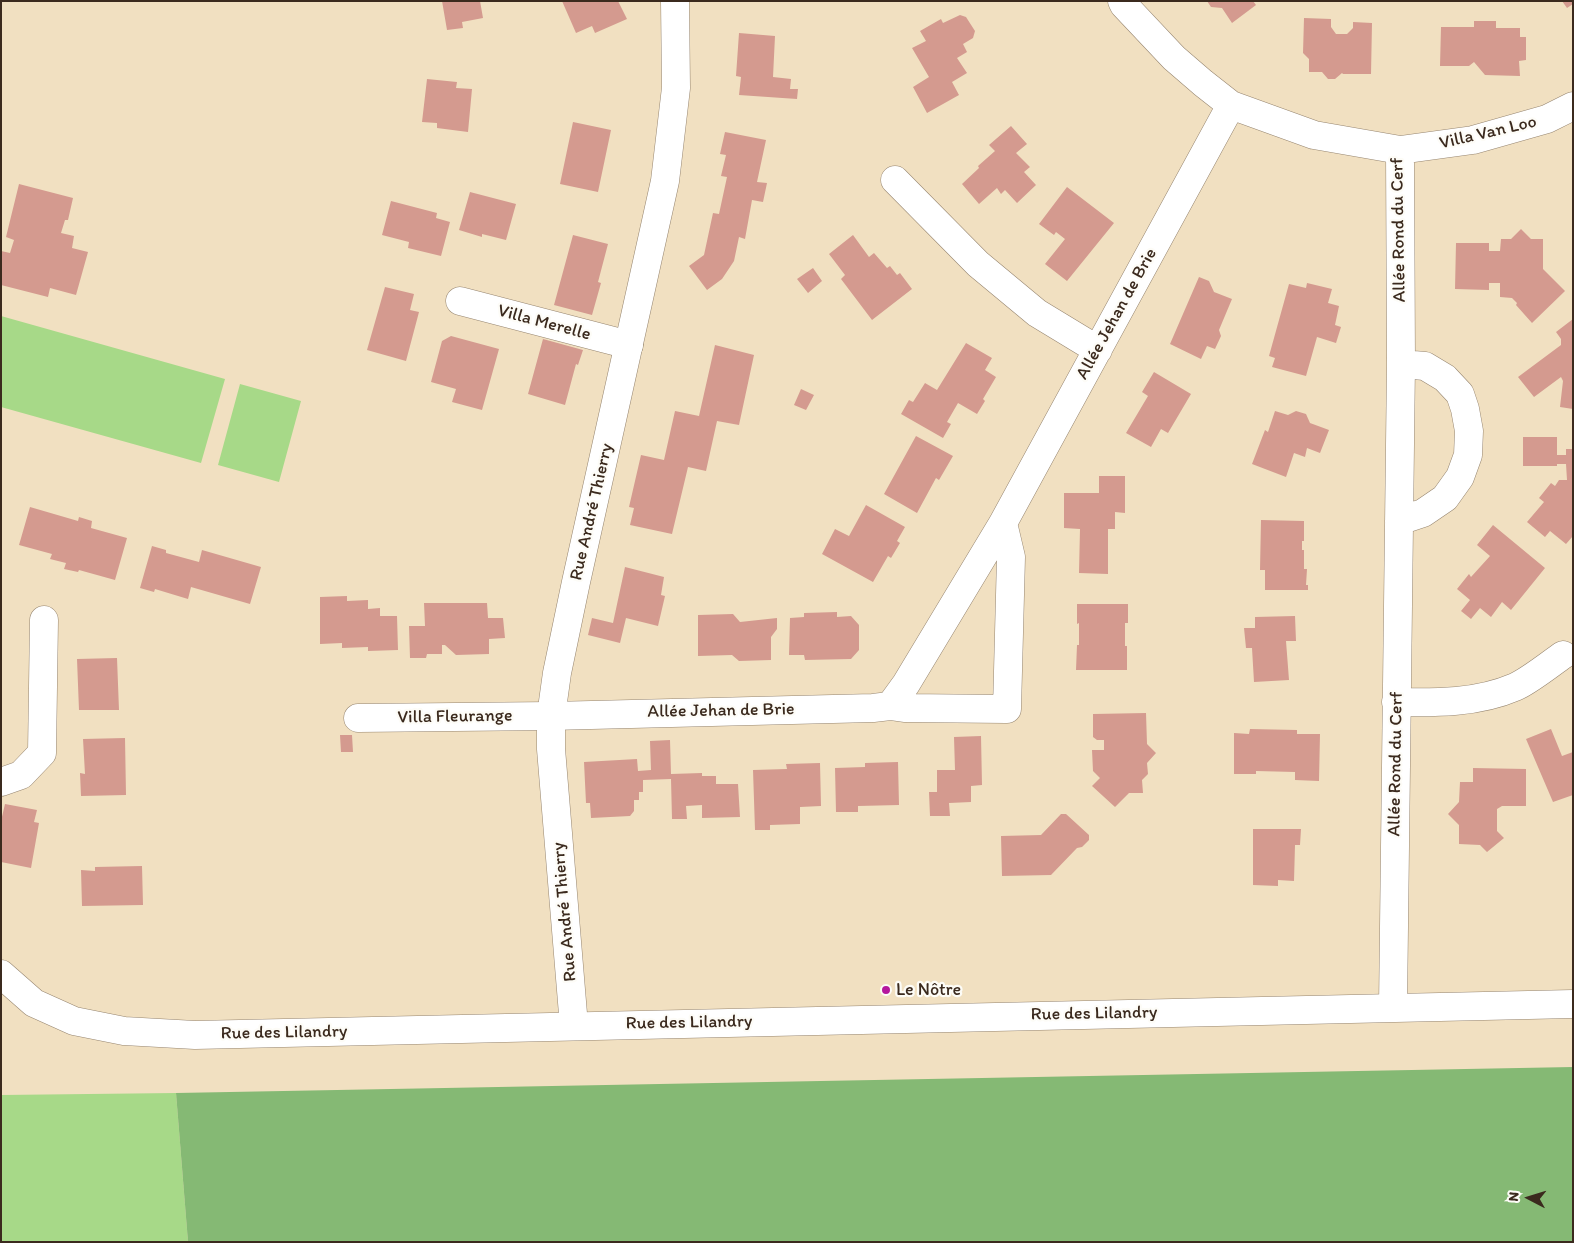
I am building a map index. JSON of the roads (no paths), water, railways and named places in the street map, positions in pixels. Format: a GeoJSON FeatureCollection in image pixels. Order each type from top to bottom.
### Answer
{"type":"FeatureCollection","features":[{"type":"Feature","properties":{"kind":"street","name":"Rue André Thierry"},"geometry":{"type":"LineString","coordinates":[[574,1026],[551,749],[551,716],[557,673],[576,582],[665,181],[676,88],[675,1]]}},
{"type":"Feature","properties":{"kind":"street","name":"Allée Rond du Cerf"},"geometry":{"type":"LineString","coordinates":[[1122,1],[1174,58],[1231,105],[1314,136],[1400,150],[1401,364],[1393,1007]]}},
{"type":"Feature","properties":{"kind":"street","name":"Allée Jehan de Brie"},"geometry":{"type":"LineString","coordinates":[[890,706],[906,684],[1003,523],[1231,105]]}},
{"type":"Feature","properties":{"kind":"street","name":"Villa Van Loo"},"geometry":{"type":"LineString","coordinates":[[1400,150],[1473,140],[1547,119],[1573,106]]}},
{"type":"Feature","properties":{"kind":"street"},"geometry":{"type":"LineString","coordinates":[[895,180],[978,264],[1037,313],[1098,350]]}},
{"type":"Feature","properties":{"kind":"street","name":"Villa Merelle"},"geometry":{"type":"LineString","coordinates":[[460,301],[629,345]]}},
{"type":"Feature","properties":{"kind":"street"},"geometry":{"type":"LineString","coordinates":[[1399,521],[1423,513],[1445,498],[1460,477],[1468,455],[1469,431],[1460,394],[1445,378],[1425,366],[1401,364]]}},
{"type":"Feature","properties":{"kind":"street","name":"Allée Jehan de Brie"},"geometry":{"type":"LineString","coordinates":[[551,716],[890,706],[904,708],[1007,709],[1011,557],[1003,523]]}},
{"type":"Feature","properties":{"kind":"street"},"geometry":{"type":"LineString","coordinates":[[1,782],[21,775],[42,753],[44,620]]}},
{"type":"Feature","properties":{"kind":"street"},"geometry":{"type":"LineString","coordinates":[[1396,702],[1441,703],[1486,696],[1516,687],[1563,655]]}},
{"type":"Feature","properties":{"kind":"street","name":"Villa Fleurange"},"geometry":{"type":"LineString","coordinates":[[358,718],[551,716]]}},
{"type":"Feature","properties":{"kind":"street","name":"Rue des Lilandry"},"geometry":{"type":"LineString","coordinates":[[1,974],[34,1003],[74,1021],[124,1031],[195,1036],[1573,1004]]}},
{"type":"Feature","properties":{"kind":"place","name":"Le Nôtre"},"geometry":{"type":"Point","coordinates":[886,990]}}]}
